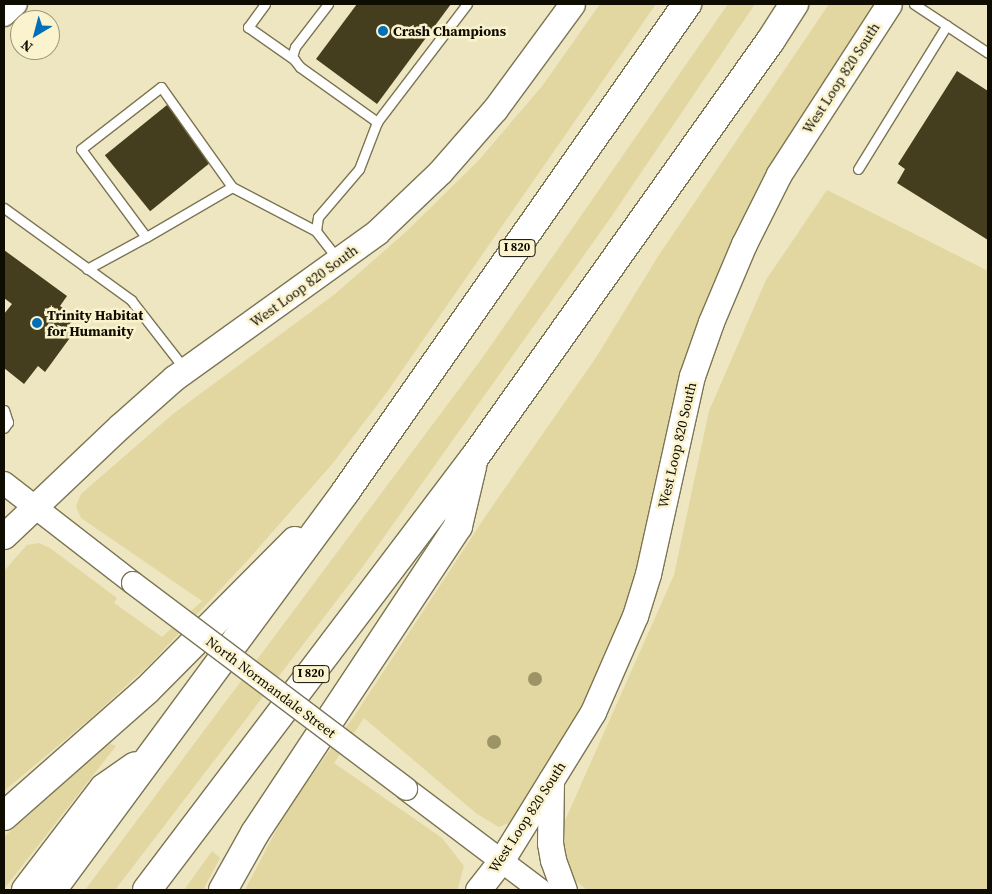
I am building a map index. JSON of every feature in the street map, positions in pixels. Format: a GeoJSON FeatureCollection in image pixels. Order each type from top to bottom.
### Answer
{"type":"FeatureCollection","features":[{"type":"Feature","properties":{"kind":"highway","name":"I 820"},"geometry":{"type":"LineString","coordinates":[[52,890],[346,491],[687,4]]}},
{"type":"Feature","properties":{"kind":"highway","name":"I 820"},"geometry":{"type":"LineString","coordinates":[[147,890],[474,458],[765,48],[794,4]]}},
{"type":"Feature","properties":{"kind":"highway"},"geometry":{"type":"LineString","coordinates":[[223,890],[255,833],[458,526],[474,458]]}},
{"type":"Feature","properties":{"kind":"highway"},"geometry":{"type":"LineString","coordinates":[[4,816],[147,690],[245,588],[346,491]]}},
{"type":"Feature","properties":{"kind":"highway"},"geometry":{"type":"LineString","coordinates":[[26,890],[104,788],[155,752]]}},
{"type":"Feature","properties":{"kind":"main road","name":"West Loop 820 South"},"geometry":{"type":"LineString","coordinates":[[4,536],[120,426],[186,370],[377,232],[440,172],[495,109],[572,4]]}},
{"type":"Feature","properties":{"kind":"main road","name":"West Loop 820 South"},"geometry":{"type":"LineString","coordinates":[[478,890],[501,861],[593,712],[635,616],[648,574],[692,376],[711,322],[744,244],[779,174],[888,4]]}},
{"type":"Feature","properties":{"kind":"main road"},"geometry":{"type":"LineString","coordinates":[[551,779],[550,843],[552,860],[564,890]]}},
{"type":"Feature","properties":{"kind":"street"},"geometry":{"type":"LineString","coordinates":[[4,15],[16,4]]}},
{"type":"Feature","properties":{"kind":"street","name":"North Normandale Street"},"geometry":{"type":"LineString","coordinates":[[4,482],[133,583],[540,890]]}},
{"type":"Feature","properties":{"kind":"lane"},"geometry":{"type":"LineString","coordinates":[[266,4],[248,27],[295,60]]}},
{"type":"Feature","properties":{"kind":"lane"},"geometry":{"type":"LineString","coordinates":[[328,4],[295,47],[292,57],[300,67],[377,122]]}},
{"type":"Feature","properties":{"kind":"lane"},"geometry":{"type":"LineString","coordinates":[[316,231],[318,217],[359,168],[377,122],[466,4]]}},
{"type":"Feature","properties":{"kind":"lane"},"geometry":{"type":"LineString","coordinates":[[914,4],[988,53]]}},
{"type":"Feature","properties":{"kind":"lane"},"geometry":{"type":"LineString","coordinates":[[858,170],[946,25]]}},
{"type":"Feature","properties":{"kind":"lane"},"geometry":{"type":"LineString","coordinates":[[146,238],[81,149],[161,87],[232,186],[316,231],[339,261]]}},
{"type":"Feature","properties":{"kind":"lane"},"geometry":{"type":"LineString","coordinates":[[87,269],[146,238],[232,186]]}},
{"type":"Feature","properties":{"kind":"lane"},"geometry":{"type":"LineString","coordinates":[[4,208],[141,310],[186,370]]}},
{"type":"Feature","properties":{"kind":"lane"},"geometry":{"type":"LineString","coordinates":[[4,410],[8,422],[4,428]]}},
{"type":"Feature","properties":{"kind":"shaded area"},"geometry":{"type":"Polygon","coordinates":[[[600,4],[656,4],[387,392],[333,463],[247,561],[151,663],[91,718],[4,791],[4,571],[27,545],[39,543],[50,548],[117,598],[114,603],[162,637],[202,601],[81,518],[76,506],[81,494],[173,414],[335,294],[407,231],[479,160],[543,85],[600,4]]]}},
{"type":"Feature","properties":{"kind":"shaded area"},"geometry":{"type":"Polygon","coordinates":[[[728,4],[755,4],[609,220],[364,565],[115,890],[85,890],[483,357],[728,4]]]}},
{"type":"Feature","properties":{"kind":"shaded area"},"geometry":{"type":"Polygon","coordinates":[[[829,4],[879,4],[754,207],[644,542],[617,633],[571,727],[529,793],[509,823],[499,827],[477,814],[364,718],[334,763],[442,838],[464,866],[457,890],[245,890],[286,811],[355,715],[487,514],[597,356],[657,258],[829,4]]]}},
{"type":"Feature","properties":{"kind":"shaded area"},"geometry":{"type":"Polygon","coordinates":[[[827,190],[988,271],[988,890],[587,890],[573,879],[559,834],[674,575],[709,411],[766,280],[827,190]]]}},
{"type":"Feature","properties":{"kind":"shaded area"},"geometry":{"type":"Polygon","coordinates":[[[109,743],[116,746],[4,889],[4,837],[109,743]]]}},
{"type":"Feature","properties":{"kind":"shaded area"},"geometry":{"type":"Polygon","coordinates":[[[212,851],[220,858],[203,890],[184,890],[212,851]]]}},
{"type":"Feature","properties":{"kind":"building","name":"Crash Champions"},"geometry":{"type":"Polygon","coordinates":[[[357,4],[451,4],[377,104],[316,59],[357,4]]]}},
{"type":"Feature","properties":{"kind":"building"},"geometry":{"type":"Polygon","coordinates":[[[957,71],[988,91],[988,240],[897,183],[905,169],[898,164],[957,71]]]}},
{"type":"Feature","properties":{"kind":"building"},"geometry":{"type":"Polygon","coordinates":[[[167,105],[212,161],[150,211],[105,155],[167,105]]]}},
{"type":"Feature","properties":{"kind":"building","name":"Trinity Habitat for Humanity"},"geometry":{"type":"Polygon","coordinates":[[[4,250],[67,296],[60,306],[75,317],[65,330],[72,335],[45,372],[38,366],[24,384],[4,368],[4,314],[12,304],[4,298],[4,250]]]}},
{"type":"Feature","properties":{"kind":"place","name":"Crash Champions"},"geometry":{"type":"Point","coordinates":[383,31]}},
{"type":"Feature","properties":{"kind":"place","name":"Trinity Habitat for Humanity"},"geometry":{"type":"Point","coordinates":[37,323]}}]}
